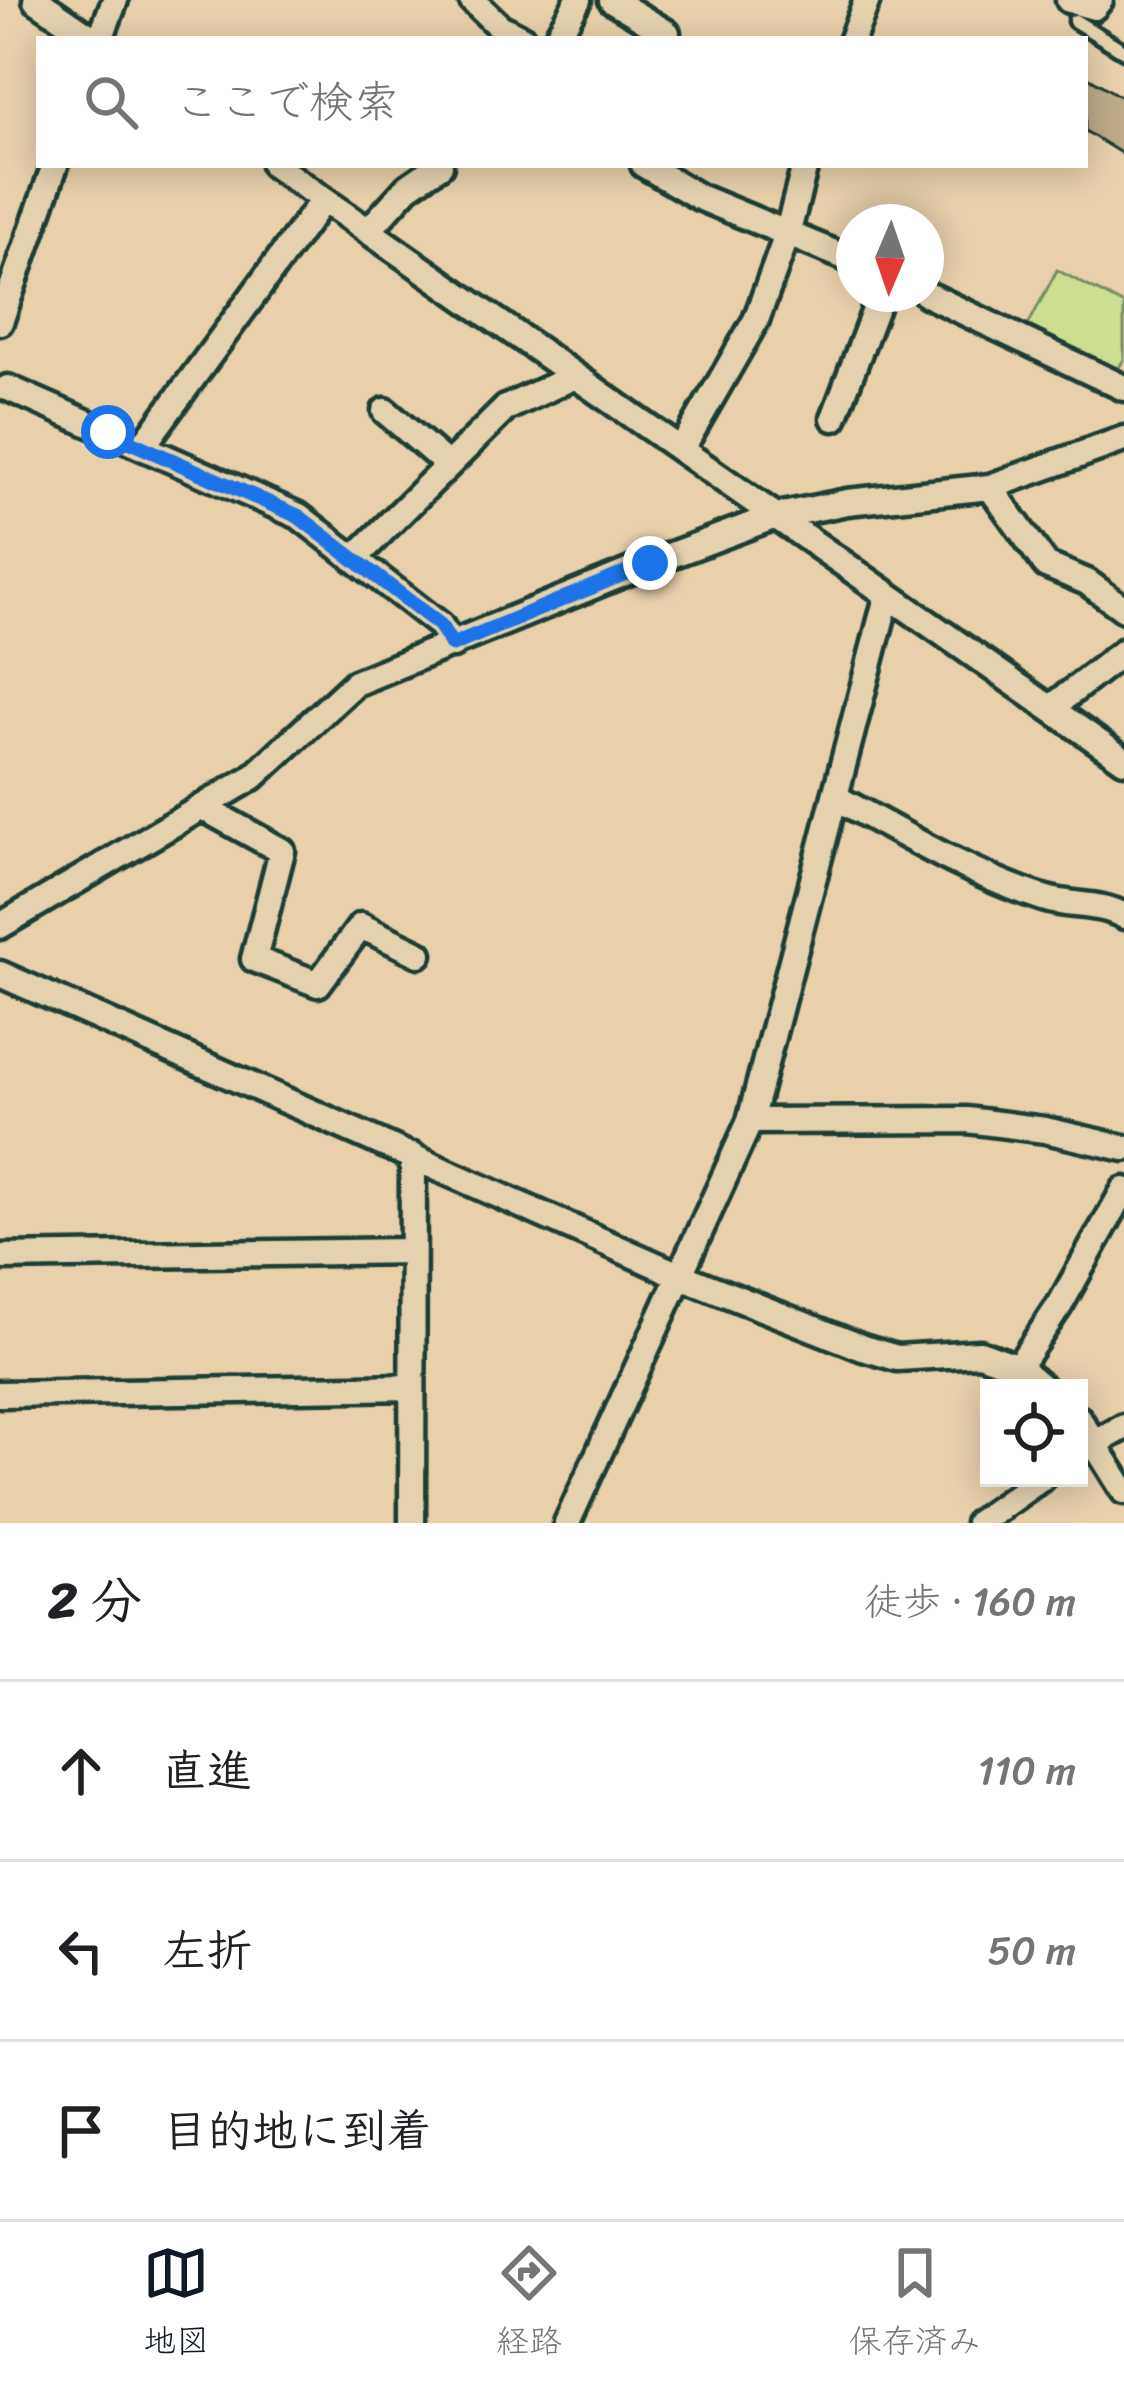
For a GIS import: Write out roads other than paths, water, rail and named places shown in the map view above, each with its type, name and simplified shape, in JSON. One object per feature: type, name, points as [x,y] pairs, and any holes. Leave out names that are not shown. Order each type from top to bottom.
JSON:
[{"type":"street","points":[[36,0],[92,36]]},
{"type":"street","points":[[98,36],[115,0]]},
{"type":"street","points":[[472,0],[500,27],[517,36]]},
{"type":"street","points":[[558,36],[578,0]]},
{"type":"street","points":[[612,0],[667,33]]},
{"type":"street","points":[[853,36],[867,0]]},
{"type":"street","points":[[1072,10],[1094,7],[1100,0]]},
{"type":"street","points":[[0,322],[55,168]]},
{"type":"street","points":[[279,168],[1124,760]]},
{"type":"street","points":[[368,231],[408,187],[436,168]]},
{"type":"street","points":[[649,168],[699,196],[836,254]]},
{"type":"street","points":[[681,450],[756,320],[805,168]]},
{"type":"street","points":[[142,447],[323,200]]},
{"type":"street","points":[[944,303],[1124,388]]},
{"type":"street","points":[[834,418],[874,312]]},
{"type":"street","points":[[354,559],[506,408],[575,376]]},
{"type":"street","points":[[8,388],[298,516],[440,625],[452,645]]},
{"type":"street","points":[[385,411],[448,465]]},
{"type":"street","points":[[0,926],[253,777],[355,683],[773,518],[847,502],[990,487],[1124,439]]},
{"type":"street","points":[[990,487],[1046,565],[1087,582],[1124,609]]},
{"type":"street","points":[[567,1523],[749,1120],[887,597]]},
{"type":"street","points":[[1051,708],[1124,651]]},
{"type":"street","points":[[835,796],[965,868],[1047,900],[1113,910],[1124,916]]},
{"type":"street","points":[[202,807],[282,851],[254,959],[318,984],[362,926],[418,954]]},
{"type":"street","points":[[0,974],[681,1276],[898,1358],[980,1353],[1018,1367],[1032,1379]]},
{"type":"street","points":[[749,1120],[967,1120],[1045,1130],[1124,1148]]},
{"type":"street","points":[[412,1523],[413,1156]]},
{"type":"street","points":[[1018,1367],[1061,1304],[1124,1190]]},
{"type":"street","points":[[0,1257],[412,1251]]},
{"type":"street","points":[[0,1394],[412,1387]]},
{"type":"street","points":[[1088,1446],[1124,1427]]},
{"type":"street","points":[[1088,1449],[1124,1492]]},
{"type":"street","points":[[978,1523],[1029,1487]]},
{"type":"lane","points":[[1072,10],[1124,51]]}]
